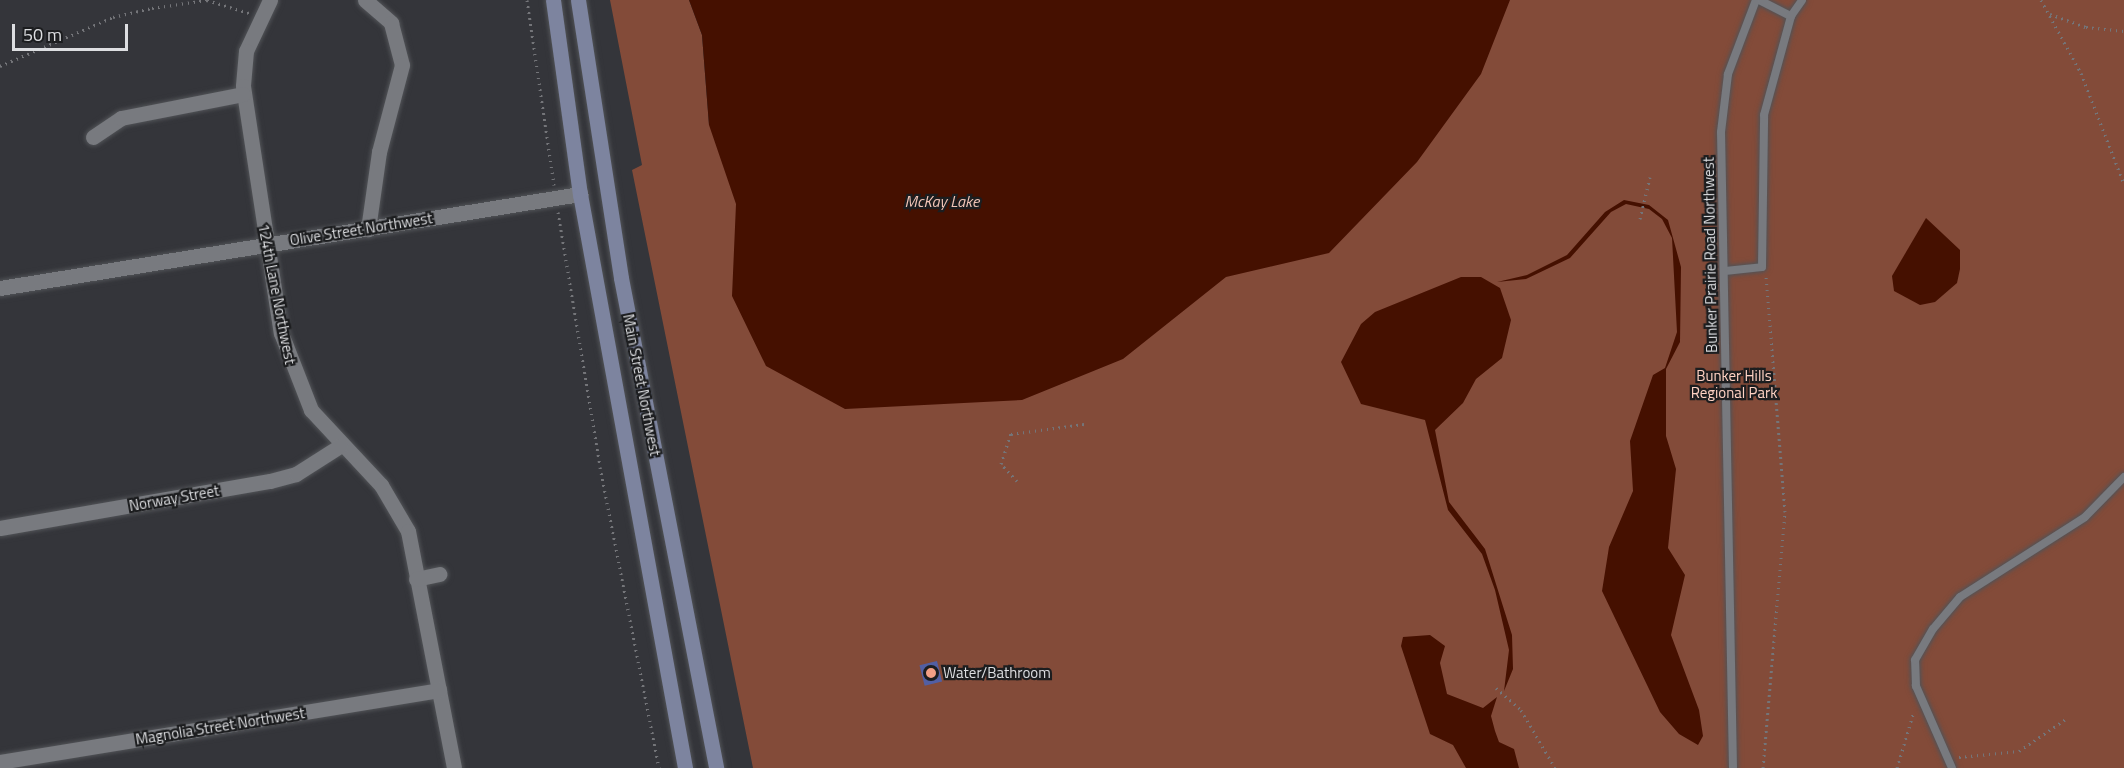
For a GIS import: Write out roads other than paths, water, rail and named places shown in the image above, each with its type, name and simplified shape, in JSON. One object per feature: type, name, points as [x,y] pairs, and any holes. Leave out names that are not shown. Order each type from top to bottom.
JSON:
[{"type":"main road","name":"Main Street Northwest","points":[[554,0],[580,194],[685,768]]},
{"type":"main road","name":"Main Street Northwest","points":[[578,0],[621,278],[716,768]]},
{"type":"street","name":"124th Lane Northwest","points":[[270,0],[259,16],[246,51],[243,94],[266,243],[292,372],[311,410],[340,446],[381,484],[399,512],[416,579],[454,768]]},
{"type":"street","points":[[365,0],[391,23],[402,64],[379,152],[368,229]]},
{"type":"street","points":[[93,137],[121,118],[243,94]]},
{"type":"street","name":"Olive Street Northwest","points":[[0,288],[266,243],[368,229],[580,194]]},
{"type":"street","name":"Norway Street","points":[[0,528],[270,482],[296,474],[340,446]]},
{"type":"street","points":[[416,579],[439,574]]},
{"type":"street","name":"Magnolia Street Northwest","points":[[0,762],[439,690]]},
{"type":"lane","points":[[1758,0],[1791,16]]},
{"type":"lane","name":"Bunker Prairie Road Northwest","points":[[1733,768],[1721,132],[1728,74],[1758,0]]},
{"type":"lane","points":[[1725,271],[1762,267],[1764,115],[1791,16],[1802,0]]},
{"type":"lane","points":[[1952,768],[1919,695],[1915,660],[1960,597],[2085,518],[2124,477]]},
{"type":"water","name":"McKay Lake","points":[[689,0],[1510,0],[1481,74],[1417,162],[1329,253],[1226,277],[1123,359],[1022,400],[845,409],[766,366],[732,296],[736,204],[709,125],[702,35]]},
{"type":"water","points":[[1624,200],[1649,205],[1668,220],[1681,267],[1680,342],[1666,369],[1666,436],[1676,469],[1668,548],[1685,575],[1671,635],[1699,710],[1703,736],[1698,745],[1679,734],[1660,712],[1602,591],[1609,547],[1633,491],[1630,441],[1653,375],[1665,368],[1677,332],[1672,238],[1662,219],[1649,209],[1626,204],[1611,212],[1570,258],[1526,279],[1497,282],[1527,275],[1567,255],[1605,212]]},
{"type":"water","points":[[1926,218],[1960,250],[1960,269],[1957,283],[1935,302],[1920,305],[1894,291],[1892,276]]},
{"type":"water","points":[[1461,277],[1481,277],[1500,288],[1511,320],[1502,358],[1476,379],[1463,403],[1435,430],[1449,502],[1485,549],[1512,635],[1513,669],[1504,691],[1509,650],[1495,590],[1482,554],[1448,510],[1425,420],[1361,404],[1341,362],[1361,324],[1375,312]]},
{"type":"water","points":[[1430,635],[1445,646],[1440,663],[1447,694],[1483,708],[1497,697],[1491,716],[1495,731],[1499,742],[1514,749],[1519,768],[1466,768],[1453,745],[1430,734],[1401,646],[1403,637]]},
{"type":"place","name":"Water/Bathroom","points":[[931,673]]},
{"type":"park label","name":"Bunker Hills Regional Park","points":[[1734,384]]}]
